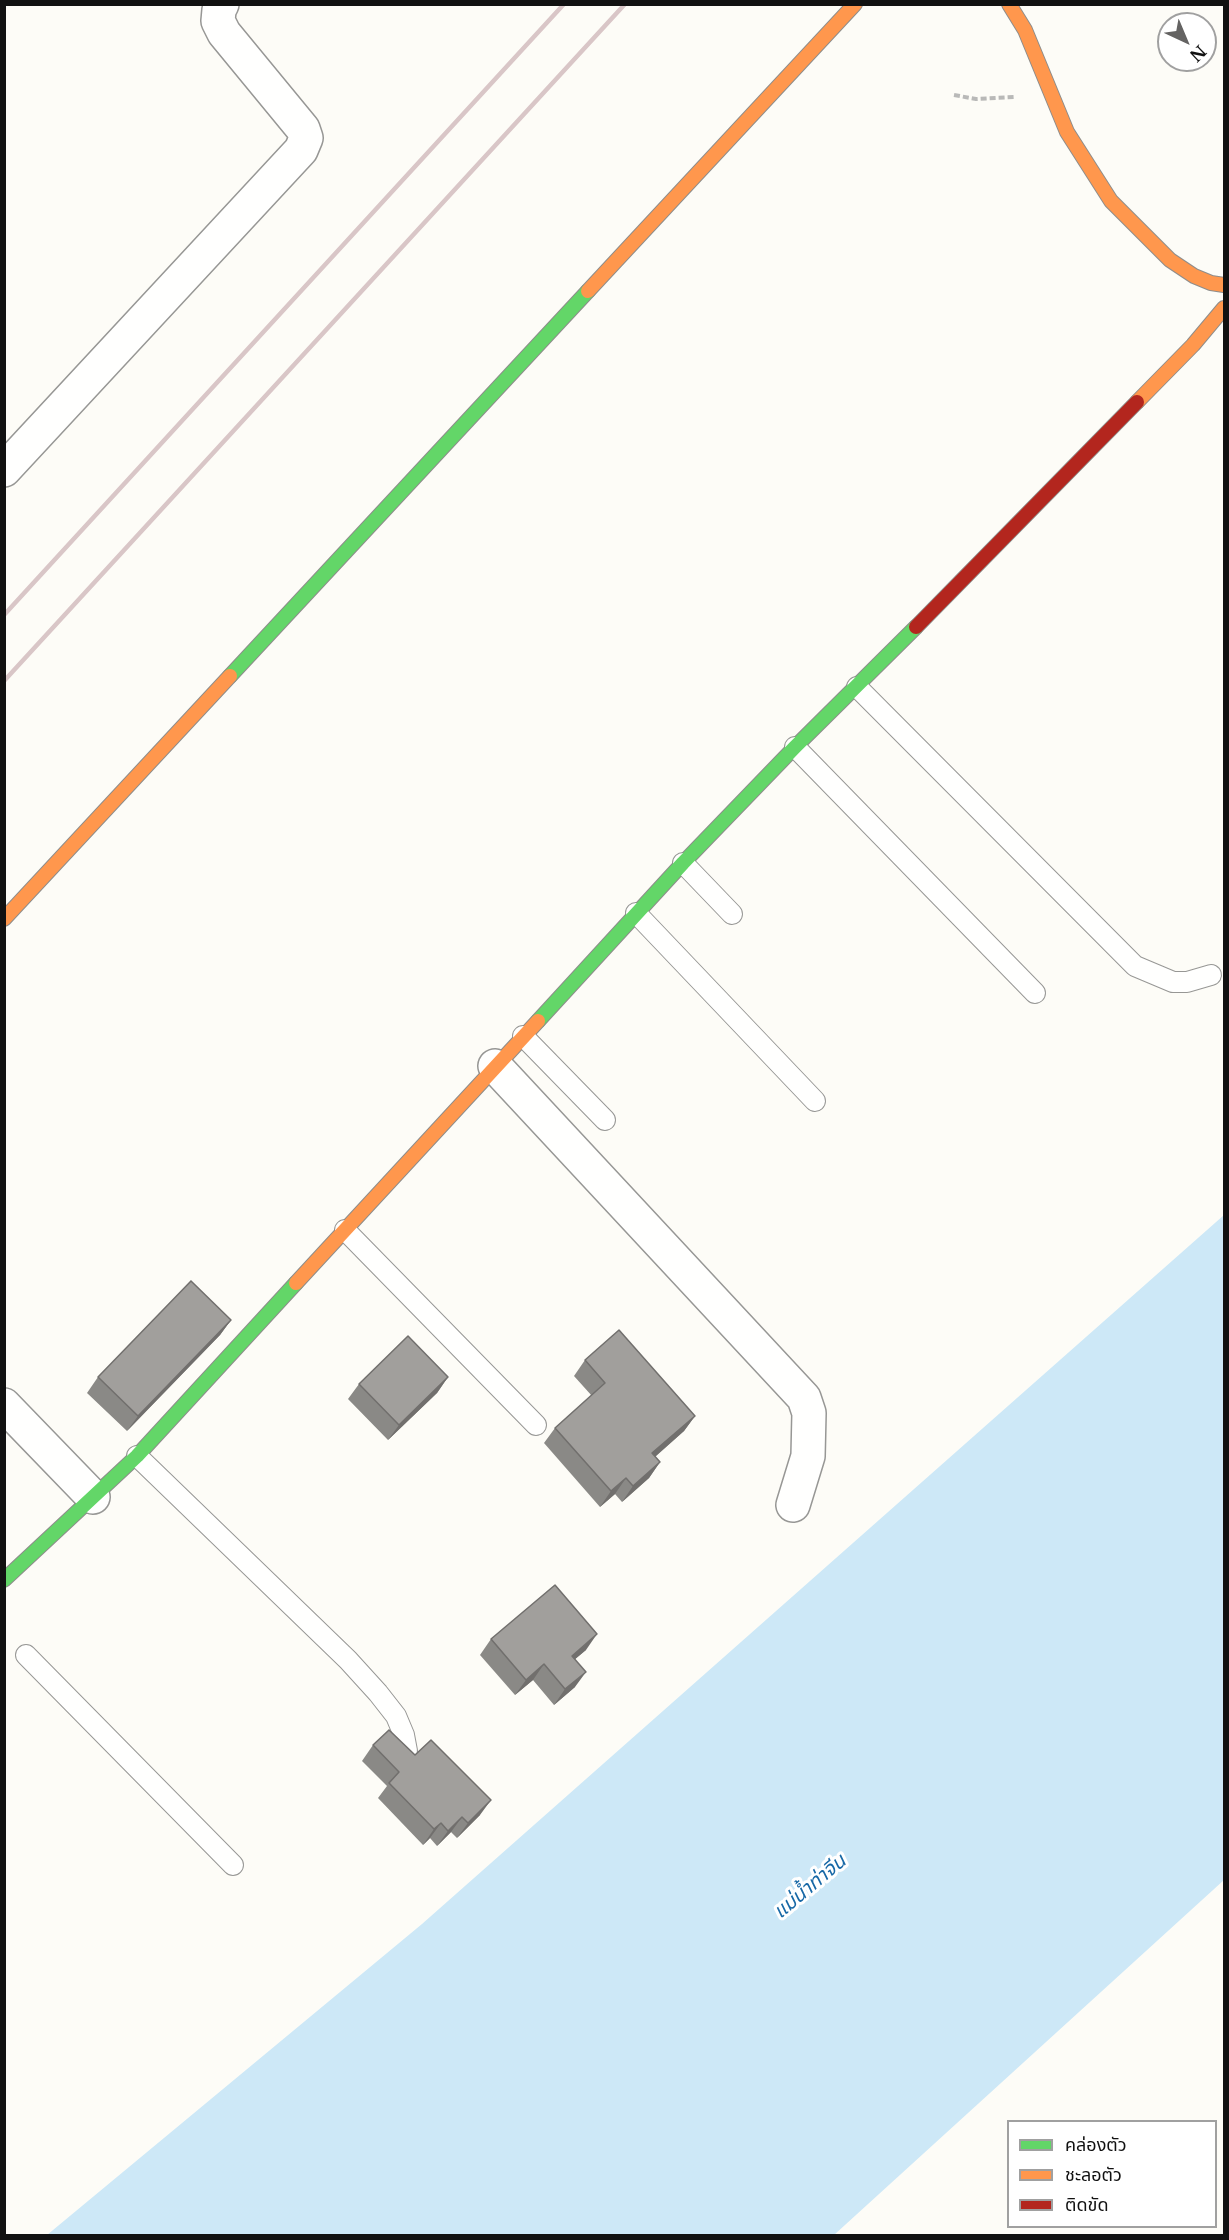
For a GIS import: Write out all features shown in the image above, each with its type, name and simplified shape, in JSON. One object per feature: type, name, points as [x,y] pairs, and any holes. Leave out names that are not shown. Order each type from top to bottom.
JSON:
[{"type":"street","points":[[4,470],[301,150],[306,138],[303,129],[225,33],[218,21],[222,4]]},
{"type":"street","points":[[4,920],[855,4]]},
{"type":"street","points":[[4,1580],[137,1456],[683,862],[1193,345],[1224,305],[1211,283],[1194,276],[1170,260],[1112,201],[1068,132],[1025,30],[1009,4]]},
{"type":"street","points":[[495,1066],[804,1398],[809,1413],[808,1456],[793,1505]]},
{"type":"street","points":[[4,1405],[93,1497]]},
{"type":"lane","points":[[857,687],[1135,966],[1173,982],[1187,982],[1211,975]]},
{"type":"lane","points":[[795,747],[1035,993]]},
{"type":"lane","points":[[683,862],[732,914]]},
{"type":"lane","points":[[636,913],[815,1101]]},
{"type":"lane","points":[[523,1036],[605,1120]]},
{"type":"lane","points":[[345,1230],[536,1425]]},
{"type":"lane","points":[[137,1456],[348,1660],[396,1716],[404,1735],[407,1751]]},
{"type":"lane","points":[[26,1654],[233,1865]]},
{"type":"path","points":[[954,95],[976,99],[1053,95]]},
{"type":"water","name":"แม่น้ำท่าจีน","points":[[1224,1215],[1224,1880],[834,2235],[47,2235],[422,1924]]},
{"type":"building","points":[[191,1281],[231,1320],[138,1416],[98,1377]]},
{"type":"building","points":[[619,1330],[695,1416],[652,1453],[660,1462],[633,1486],[626,1478],[611,1491],[555,1428],[605,1383],[585,1360]]},
{"type":"building","points":[[408,1336],[448,1377],[399,1425],[359,1384]]},
{"type":"building","points":[[555,1585],[597,1634],[572,1656],[586,1672],[565,1689],[544,1664],[526,1680],[491,1639]]},
{"type":"building","points":[[389,1730],[415,1755],[431,1740],[491,1800],[468,1823],[462,1817],[448,1831],[441,1823],[434,1829],[389,1783],[399,1772],[373,1745]]},
{"type":"railway","points":[[4,615],[564,4]]},
{"type":"railway","points":[[4,681],[625,4]]},
{"type":"traffic: fast","points":[[230,676],[588,291]]},
{"type":"traffic: fast","points":[[538,1021],[683,863],[916,627]]},
{"type":"traffic: fast","points":[[4,1580],[137,1456],[296,1283]]},
{"type":"traffic: slow","points":[[588,291],[855,4]]},
{"type":"traffic: slow","points":[[1009,4],[1025,30],[1067,132],[1111,201],[1170,260],[1194,276],[1211,283],[1224,285]]},
{"type":"traffic: slow","points":[[1137,402],[1193,345],[1224,308]]},
{"type":"traffic: slow","points":[[4,919],[230,676]]},
{"type":"traffic: slow","points":[[296,1283],[538,1021]]},
{"type":"traffic: jam","points":[[916,627],[1137,402]]}]
